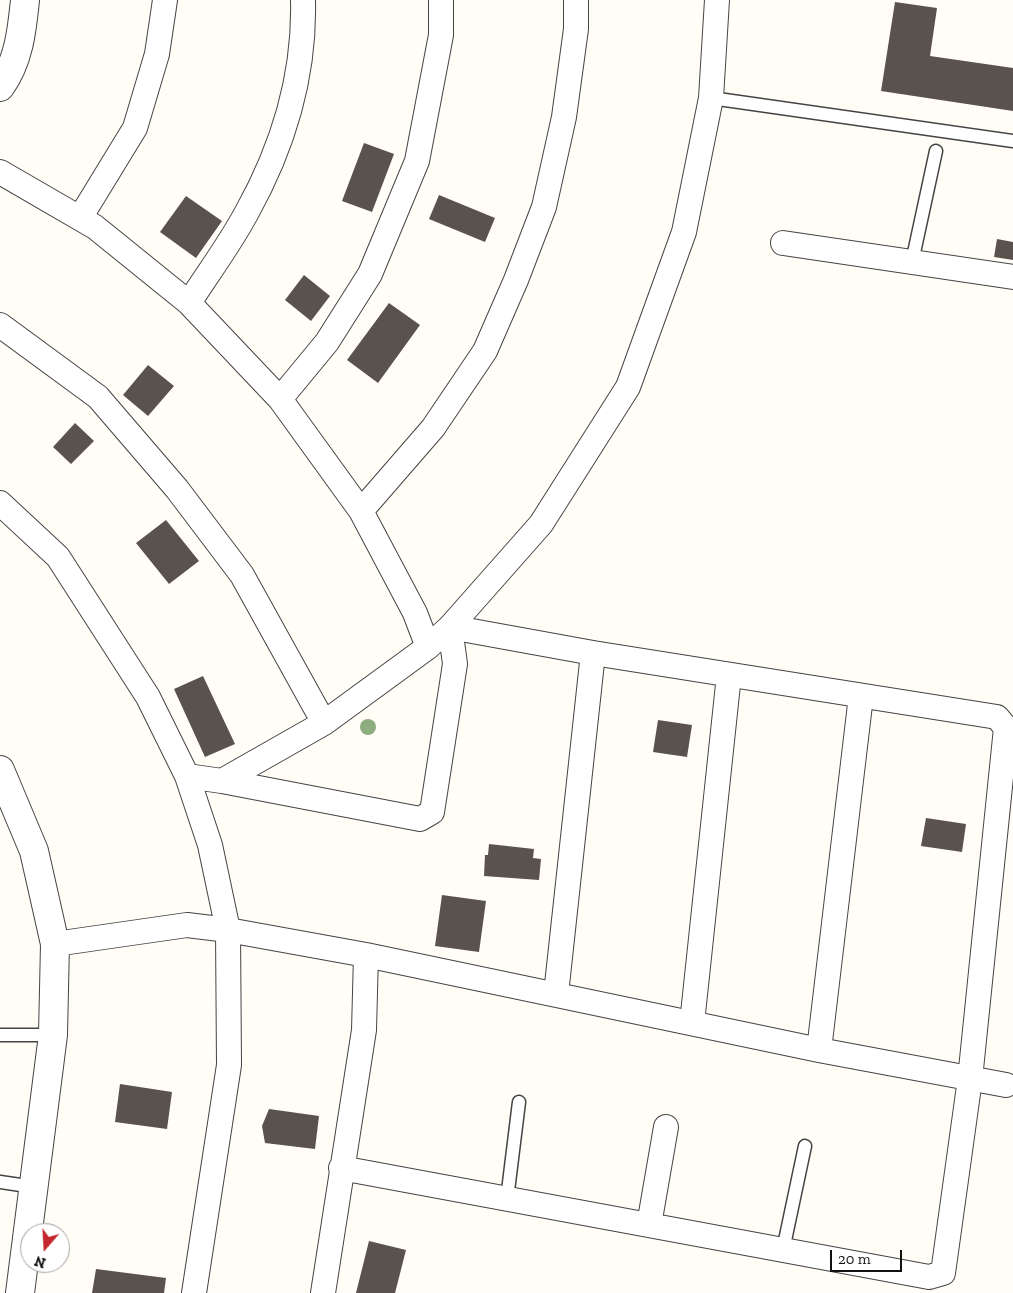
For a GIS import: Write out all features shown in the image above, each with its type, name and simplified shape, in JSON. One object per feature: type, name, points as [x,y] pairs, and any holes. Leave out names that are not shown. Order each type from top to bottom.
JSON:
[{"type":"street","points":[[0,87],[7,77],[22,38],[25,0]]},
{"type":"street","points":[[80,218],[135,128],[156,54],[165,0]]},
{"type":"street","points":[[189,302],[247,213],[278,149],[295,87],[303,21],[303,0]]},
{"type":"street","points":[[280,398],[327,342],[370,274],[417,161],[441,35],[441,0]]},
{"type":"street","points":[[361,511],[433,428],[480,359],[516,280],[544,207],[564,117],[576,29],[576,0]]},
{"type":"street","points":[[222,781],[324,723],[428,647],[450,627],[541,524],[628,387],[684,232],[710,98],[717,0]]},
{"type":"street","points":[[0,172],[95,227],[189,302],[280,398],[361,511],[415,613],[428,647]]},
{"type":"street","points":[[783,243],[1013,278]]},
{"type":"street","points":[[0,325],[98,397],[177,489],[242,575],[324,723]]},
{"type":"street","points":[[0,503],[58,557],[148,697],[187,776],[210,845],[228,930],[229,1065],[194,1293]]},
{"type":"street","points":[[341,1168],[929,1277],[943,1273],[970,1079],[1006,728],[997,717],[593,653],[450,627]]},
{"type":"street","points":[[187,776],[420,819],[432,812],[454,664],[450,627]]},
{"type":"street","points":[[556,994],[593,653]]},
{"type":"street","points":[[692,1023],[729,675]]},
{"type":"street","points":[[819,1050],[861,696]]},
{"type":"street","points":[[0,770],[34,851],[55,944],[53,1035],[20,1293]]},
{"type":"street","points":[[55,944],[187,926],[228,930],[366,955],[819,1050],[1006,1085]]},
{"type":"street","points":[[323,1293],[364,1030],[366,955]]},
{"type":"street","points":[[649,1226],[666,1126]]},
{"type":"lane","points":[[710,98],[1013,142]]},
{"type":"lane","points":[[912,262],[936,151]]},
{"type":"lane","points":[[0,1035],[53,1035]]},
{"type":"lane","points":[[507,1199],[519,1102]]},
{"type":"lane","points":[[784,1250],[805,1146]]},
{"type":"lane","points":[[0,1182],[34,1187]]},
{"type":"building","points":[[895,2],[937,8],[930,56],[1013,68],[1013,111],[881,91]]},
{"type":"building","points":[[364,143],[394,154],[372,212],[342,201]]},
{"type":"building","points":[[439,195],[495,218],[485,242],[429,219]]},
{"type":"building","points":[[186,196],[222,221],[196,258],[160,232]]},
{"type":"building","points":[[997,239],[1013,242],[1013,260],[994,257]]},
{"type":"building","points":[[304,275],[330,296],[311,321],[285,300]]},
{"type":"building","points":[[389,303],[420,325],[378,383],[347,360]]},
{"type":"building","points":[[148,365],[174,386],[148,416],[123,395]]},
{"type":"building","points":[[75,423],[94,441],[71,464],[53,447]]},
{"type":"building","points":[[166,520],[199,561],[169,584],[136,543]]},
{"type":"building","points":[[203,676],[235,744],[205,757],[174,689]]},
{"type":"building","points":[[658,720],[692,725],[687,757],[653,752]]},
{"type":"building","points":[[926,818],[966,824],[962,852],[921,846]]},
{"type":"building","points":[[489,844],[534,849],[533,858],[541,859],[539,880],[484,876],[485,855],[488,855]]},
{"type":"building","points":[[442,895],[486,901],[479,952],[435,946]]},
{"type":"building","points":[[120,1084],[172,1092],[167,1129],[115,1122]]},
{"type":"building","points":[[269,1109],[319,1116],[315,1149],[265,1143],[262,1126]]},
{"type":"building","points":[[369,1241],[406,1250],[395,1293],[356,1293]]},
{"type":"building","points":[[96,1269],[166,1278],[164,1293],[92,1293]]}]
